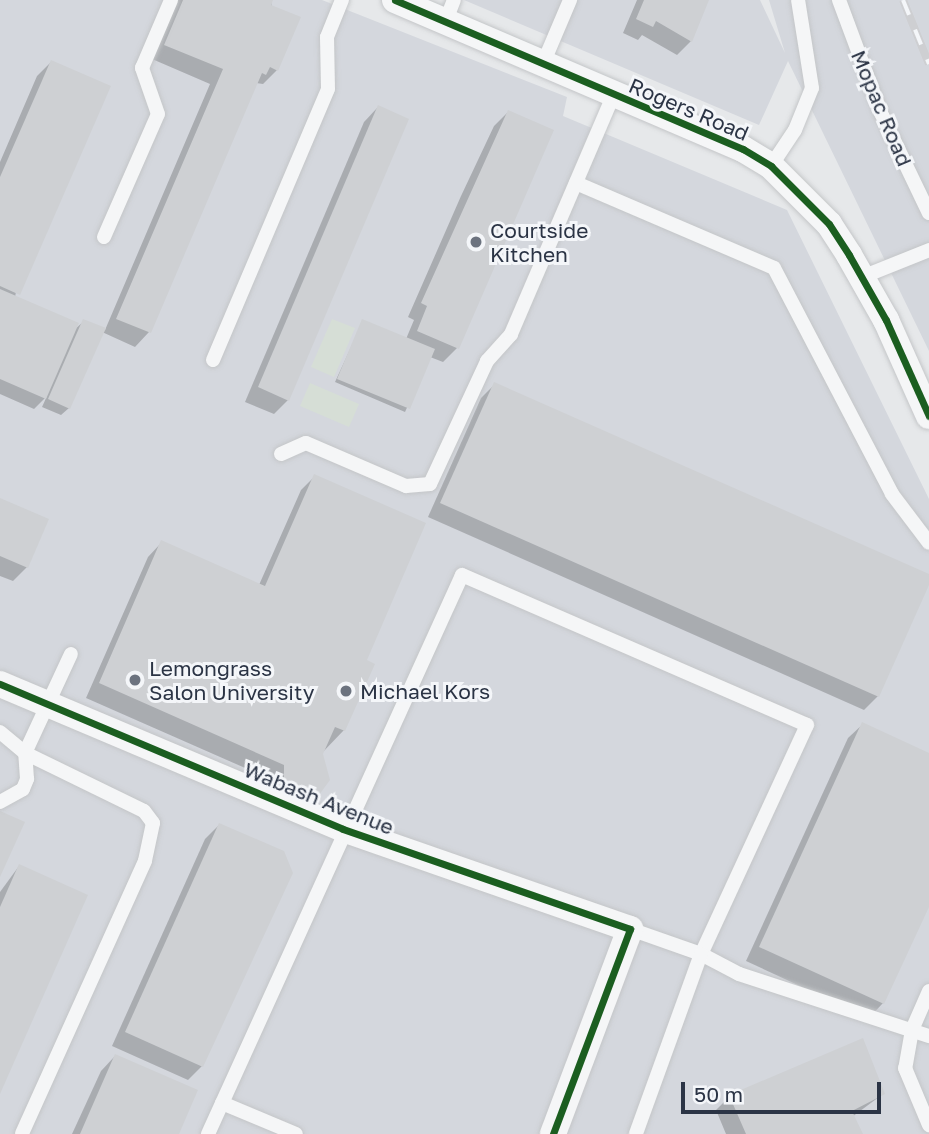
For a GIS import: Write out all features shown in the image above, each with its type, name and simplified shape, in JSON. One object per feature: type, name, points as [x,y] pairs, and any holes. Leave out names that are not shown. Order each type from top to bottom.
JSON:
[{"type":"street","name":"Rogers Road","points":[[395,0],[450,11],[542,66],[743,149],[771,166],[829,224],[862,277],[929,416]]},
{"type":"street","name":"Wabash Avenue","points":[[0,684],[343,829],[630,929]]},
{"type":"street","points":[[553,1134],[630,929]]},
{"type":"lane","points":[[104,237],[158,114],[142,68],[171,0]]},
{"type":"lane","points":[[213,360],[328,89],[327,37],[342,0]]},
{"type":"lane","points":[[542,66],[569,0]]},
{"type":"lane","points":[[771,166],[795,130],[812,88],[799,0]]},
{"type":"lane","name":"Mopac Road","points":[[839,0],[881,113],[929,213]]},
{"type":"lane","points":[[281,454],[306,443],[405,486],[430,484],[486,361],[511,334],[613,96]]},
{"type":"lane","points":[[576,183],[774,268],[892,494],[929,543]]},
{"type":"lane","points":[[862,277],[929,250]]},
{"type":"lane","points":[[208,1134],[343,829],[462,575],[807,725],[701,954],[636,1134]]},
{"type":"lane","points":[[0,802],[23,789],[27,779],[25,753],[71,654]]},
{"type":"lane","points":[[0,732],[25,753],[144,811],[153,823],[153,838],[22,1134]]},
{"type":"lane","points":[[630,929],[701,954],[739,974],[929,1036]]},
{"type":"lane","points":[[929,991],[912,1030],[905,1068],[929,1125]]},
{"type":"lane","points":[[222,1103],[296,1134]]},
{"type":"shaded area","points":[[0,0],[322,0],[567,97],[563,116],[787,210],[929,499],[929,1134],[0,1134]]},
{"type":"shaded area","points":[[464,0],[760,0],[785,53],[769,0],[929,0],[929,351],[788,61],[759,125]]},
{"type":"shaded area","points":[[332,319],[355,328],[334,377],[311,367]]},
{"type":"shaded area","points":[[310,383],[359,404],[349,427],[300,406]]},
{"type":"building","points":[[183,0],[273,0],[271,5],[301,17],[278,71],[270,67],[266,75],[262,73],[151,333],[116,319],[223,69],[164,45]]},
{"type":"building","points":[[644,0],[709,0],[692,42],[656,21],[653,27],[636,19]]},
{"type":"building","points":[[51,60],[111,86],[20,295],[0,286],[0,177]]},
{"type":"building","points":[[378,105],[409,119],[289,401],[258,387]]},
{"type":"building","name":"Courtside Kitchen","points":[[508,110],[554,130],[459,349],[417,331],[427,306],[421,303]]},
{"type":"building","points":[[0,289],[79,323],[46,399],[0,379]]},
{"type":"building","points":[[83,319],[106,328],[70,409],[48,399]]},
{"type":"building","points":[[362,319],[435,349],[410,409],[337,379]]},
{"type":"building","points":[[494,382],[929,574],[929,585],[879,697],[440,503]]},
{"type":"building","points":[[314,474],[426,523],[367,660],[375,664],[345,731],[335,727],[323,754],[330,780],[319,795],[299,797],[284,784],[284,765],[99,683],[161,540],[265,586]]},
{"type":"building","points":[[0,498],[49,519],[28,568],[0,556]]},
{"type":"building","points":[[862,722],[929,753],[929,907],[884,1004],[759,947]]},
{"type":"building","points":[[0,811],[25,822],[0,877]]},
{"type":"building","points":[[219,823],[284,851],[293,873],[203,1067],[125,1032]]},
{"type":"building","points":[[19,864],[88,895],[0,1094],[0,907]]},
{"type":"building","points":[[863,1038],[885,1094],[852,1111],[863,1134],[746,1134],[729,1095]]},
{"type":"building","points":[[115,1054],[198,1090],[179,1134],[80,1134]]},
{"type":"railway","points":[[903,0],[929,64]]},
{"type":"cycle path","points":[[395,0],[743,149],[771,166],[829,224],[849,255],[886,320],[929,416]]},
{"type":"cycle path","points":[[0,684],[343,829],[630,929],[553,1134]]},
{"type":"place","name":"Courtside Kitchen","points":[[476,242]]},
{"type":"place","name":"Lemongrass Salon University","points":[[135,680]]},
{"type":"place","name":"Michael Kors","points":[[346,691]]}]
